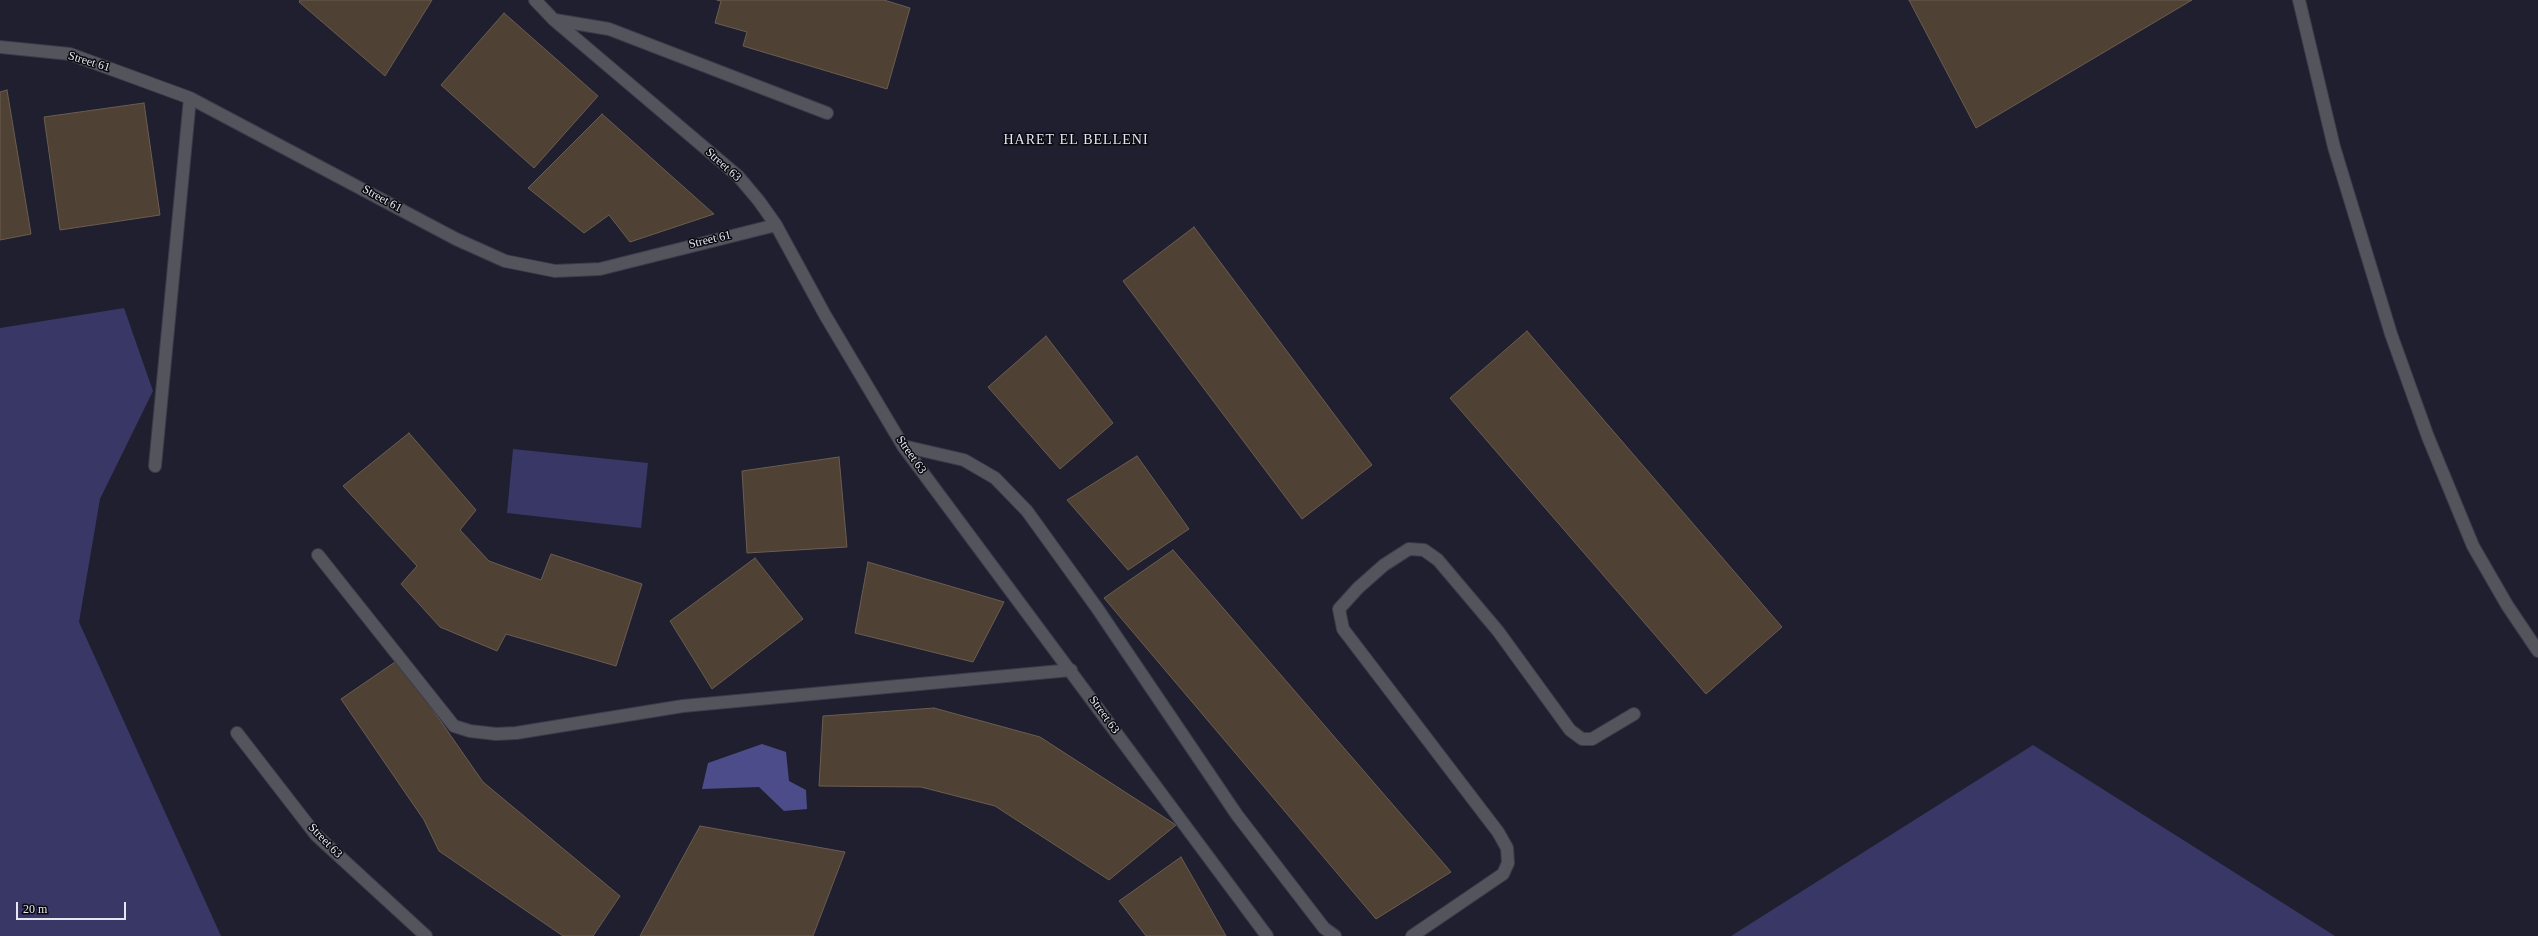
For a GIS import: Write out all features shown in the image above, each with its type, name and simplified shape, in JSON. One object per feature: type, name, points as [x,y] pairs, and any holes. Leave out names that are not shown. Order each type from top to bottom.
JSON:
[{"type":"street","name":"Street 63","points":[[535,0],[554,20],[738,176],[776,225],[825,315],[903,446],[1071,670],[1267,936]]},
{"type":"street","points":[[2298,0],[2334,147],[2391,334],[2428,437],[2473,546],[2506,605],[2538,651]]},
{"type":"street","points":[[554,20],[609,29],[827,112]]},
{"type":"street","name":"Street 61","points":[[0,47],[70,54],[190,98],[456,239],[505,261],[555,271],[600,270],[776,225]]},
{"type":"street","points":[[155,466],[190,98]]},
{"type":"street","points":[[903,446],[964,460],[995,478],[1027,511],[1097,608],[1237,815],[1324,928],[1336,936]]},
{"type":"street","points":[[1412,936],[1503,874],[1508,863],[1507,848],[1498,832],[1343,629],[1339,609],[1358,588],[1384,565],[1409,549],[1424,550],[1438,560],[1498,631],[1570,730],[1582,739],[1592,739],[1634,714]]},
{"type":"street","points":[[318,555],[454,726],[470,731],[516,733],[683,706],[1071,670]]},
{"type":"street","name":"Street 63","points":[[237,733],[316,834],[426,936]]},
{"type":"shaded area","points":[[124,308],[153,391],[100,499],[79,622],[221,936],[0,936],[0,328]]},
{"type":"shaded area","points":[[513,449],[648,463],[641,528],[507,513]]},
{"type":"shaded area","points":[[762,744],[786,752],[789,781],[806,790],[807,809],[784,811],[759,787],[702,789],[708,763]]},
{"type":"shaded area","points":[[2033,745],[2335,936],[1731,936]]},
{"type":"building","points":[[300,0],[432,0],[385,76],[299,2]]},
{"type":"building","points":[[717,0],[884,0],[910,8],[887,89],[743,46],[747,32],[715,23],[721,1]]},
{"type":"building","points":[[1909,0],[2192,0],[1976,128]]},
{"type":"building","points":[[504,13],[598,96],[534,168],[441,85]]},
{"type":"building","points":[[7,90],[31,234],[0,240],[0,92]]},
{"type":"building","points":[[144,103],[160,215],[60,230],[44,117]]},
{"type":"building","points":[[602,114],[714,214],[630,242],[609,215],[584,233],[528,188]]},
{"type":"building","points":[[1194,227],[1372,465],[1302,519],[1123,281]]},
{"type":"building","points":[[1527,331],[1782,627],[1706,694],[1450,398]]},
{"type":"building","points":[[1046,336],[1113,423],[1060,469],[988,387]]},
{"type":"building","points":[[409,433],[476,510],[460,530],[489,561],[541,580],[551,554],[642,584],[616,666],[506,634],[497,651],[440,627],[401,584],[417,566],[343,486]]},
{"type":"building","points":[[1137,456],[1189,529],[1128,570],[1067,500]]},
{"type":"building","points":[[839,457],[847,547],[747,553],[742,471]]},
{"type":"building","points":[[1173,550],[1451,872],[1376,919],[1104,598]]},
{"type":"building","points":[[755,558],[803,619],[712,689],[670,621]]},
{"type":"building","points":[[868,562],[1004,602],[973,662],[855,633]]},
{"type":"building","points":[[398,660],[483,782],[620,896],[593,936],[563,936],[439,851],[424,820],[341,699]]},
{"type":"building","points":[[934,708],[1040,737],[1176,825],[1109,880],[995,806],[921,787],[819,786],[823,716]]},
{"type":"building","points":[[700,826],[845,852],[813,936],[640,936]]},
{"type":"building","points":[[1181,857],[1226,936],[1146,936],[1119,901]]},
{"type":"district","name":"HARET EL BELLENI","points":[[1076,140]]}]
